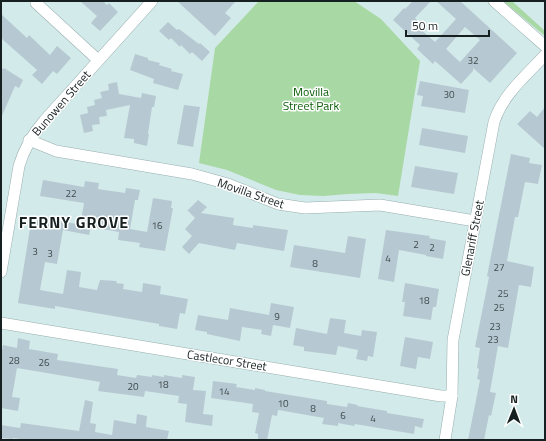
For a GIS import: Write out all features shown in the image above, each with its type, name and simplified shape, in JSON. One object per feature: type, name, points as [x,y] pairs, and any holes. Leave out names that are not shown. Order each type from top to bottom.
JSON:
[{"type":"street","name":"Bunowen Street","points":[[1,272],[19,166],[23,152],[29,140],[98,60],[152,1]]},
{"type":"street","points":[[494,1],[545,46]]},
{"type":"street","points":[[36,3],[98,60]]},
{"type":"street","name":"Glenariff Street","points":[[445,440],[452,396],[453,340],[494,122],[500,106],[509,93],[545,55]]},
{"type":"street","name":"Movilla Street","points":[[29,140],[56,152],[192,174],[228,184],[278,204],[303,208],[380,205],[475,221]]},
{"type":"street","name":"Castlecor Street","points":[[1,323],[441,396],[452,396]]},
{"type":"green space","name":"Movilla Street Park","points":[[259,1],[354,1],[381,19],[420,61],[398,196],[376,193],[323,196],[300,195],[276,190],[227,170],[199,163],[215,48]]},
{"type":"green space","points":[[503,1],[512,1],[545,31],[545,36]]},
{"type":"building","points":[[80,1],[103,1],[107,5],[109,3],[118,12],[100,31],[91,23],[97,16]]},
{"type":"building","points":[[177,1],[236,1],[225,13],[231,18],[215,36]]},
{"type":"building","points":[[413,1],[431,1],[415,18],[420,23],[417,26],[435,42],[456,19],[436,1],[460,1],[517,53],[490,83],[473,68],[473,71],[461,84],[435,61],[433,64],[417,49],[420,45],[393,20],[404,8],[405,9]],"holes":[[[465,27],[480,40],[460,62],[446,49]]]},
{"type":"building","points":[[1,14],[27,38],[29,35],[50,55],[57,46],[71,58],[57,74],[53,71],[42,84],[32,75],[37,70],[1,38]]},
{"type":"building","points":[[168,22],[177,30],[179,29],[199,44],[200,43],[210,52],[202,61],[192,52],[190,54],[181,45],[180,47],[171,38],[169,40],[159,31]]},
{"type":"building","points":[[135,54],[148,58],[148,60],[160,63],[159,65],[172,69],[171,71],[183,74],[178,90],[153,83],[154,79],[130,70]]},
{"type":"building","points":[[1,68],[4,68],[23,80],[19,88],[15,86],[1,118]]},
{"type":"building","points":[[420,81],[469,90],[465,113],[421,106],[423,96],[417,95]]},
{"type":"building","points":[[117,82],[119,94],[141,98],[142,93],[156,96],[154,107],[152,107],[147,146],[134,143],[134,139],[124,138],[130,105],[106,110],[107,116],[99,117],[100,124],[92,125],[93,131],[84,133],[80,115],[88,113],[87,107],[95,105],[94,100],[102,98],[100,92],[109,90],[108,84]]},
{"type":"building","points":[[184,105],[200,107],[193,147],[177,144]]},
{"type":"building","points":[[545,107],[545,149],[517,124],[530,111],[537,117]]},
{"type":"building","points":[[422,128],[468,136],[465,153],[419,145]]},
{"type":"building","points":[[511,154],[530,158],[529,163],[542,165],[538,184],[525,182],[518,217],[515,217],[507,261],[534,267],[531,287],[519,285],[508,348],[498,346],[490,392],[496,393],[491,416],[489,415],[484,440],[468,440],[480,380],[477,379],[479,369],[477,368],[480,348],[475,347],[489,277],[487,276]]},
{"type":"building","points":[[415,166],[458,173],[454,194],[411,187]]},
{"type":"building","points":[[43,180],[84,187],[85,181],[99,183],[98,189],[125,193],[126,188],[140,190],[138,200],[135,200],[130,229],[147,232],[153,198],[172,201],[171,208],[173,208],[165,251],[139,247],[140,243],[118,240],[119,232],[91,227],[89,235],[63,230],[57,264],[45,262],[40,290],[63,294],[67,270],[81,272],[79,287],[97,290],[100,280],[117,281],[116,283],[124,284],[123,289],[142,292],[143,283],[161,286],[160,294],[188,299],[185,314],[180,313],[177,329],[159,326],[159,324],[55,306],[55,309],[18,303],[32,216],[77,224],[78,220],[81,221],[84,203],[40,196]]},
{"type":"building","points":[[198,200],[207,207],[201,213],[234,218],[233,225],[253,228],[253,225],[288,230],[284,251],[237,243],[235,250],[199,243],[189,254],[182,247],[192,236],[185,229],[195,218],[187,210]]},
{"type":"building","points":[[386,230],[430,236],[429,238],[446,241],[443,259],[399,250],[394,282],[378,279]]},
{"type":"building","points":[[348,236],[366,239],[360,278],[290,267],[294,245],[345,253]]},
{"type":"building","points":[[405,283],[439,289],[436,307],[433,307],[431,320],[403,316],[405,302],[402,302]]},
{"type":"building","points":[[271,303],[294,307],[290,328],[273,325],[271,336],[261,334],[262,330],[242,327],[240,341],[195,330],[198,315],[228,320],[230,308],[269,315]]},
{"type":"building","points":[[330,318],[346,320],[344,333],[361,336],[362,330],[377,332],[373,357],[368,356],[367,361],[356,359],[358,350],[338,346],[336,355],[304,351],[304,347],[293,345],[296,328],[327,334]]},
{"type":"building","points":[[405,337],[433,342],[430,359],[418,357],[416,369],[400,366]]},
{"type":"building","points":[[18,338],[30,341],[29,349],[58,354],[57,360],[118,369],[117,375],[136,378],[137,375],[164,377],[164,375],[182,378],[182,375],[195,377],[193,390],[206,391],[203,414],[213,415],[212,426],[185,422],[187,404],[178,403],[179,396],[145,391],[144,397],[98,391],[100,382],[17,368],[12,397],[20,398],[18,411],[1,408],[1,356],[3,345],[17,348]]},
{"type":"building","points":[[213,381],[237,384],[236,387],[255,390],[255,388],[327,401],[327,404],[347,407],[348,403],[387,411],[387,413],[424,419],[422,428],[415,426],[414,434],[355,424],[354,426],[338,423],[338,426],[322,424],[324,418],[278,410],[277,416],[272,415],[267,440],[258,440],[258,434],[255,433],[259,413],[252,412],[253,404],[211,398]]},
{"type":"building","points":[[85,400],[93,402],[90,423],[96,424],[95,432],[112,435],[114,420],[136,424],[137,414],[147,416],[146,427],[169,431],[167,440],[28,440],[1,438],[1,425],[20,428],[21,423],[79,431]]},
{"type":"district","name":"FERNY GROVE","points":[[74,222]]}]
